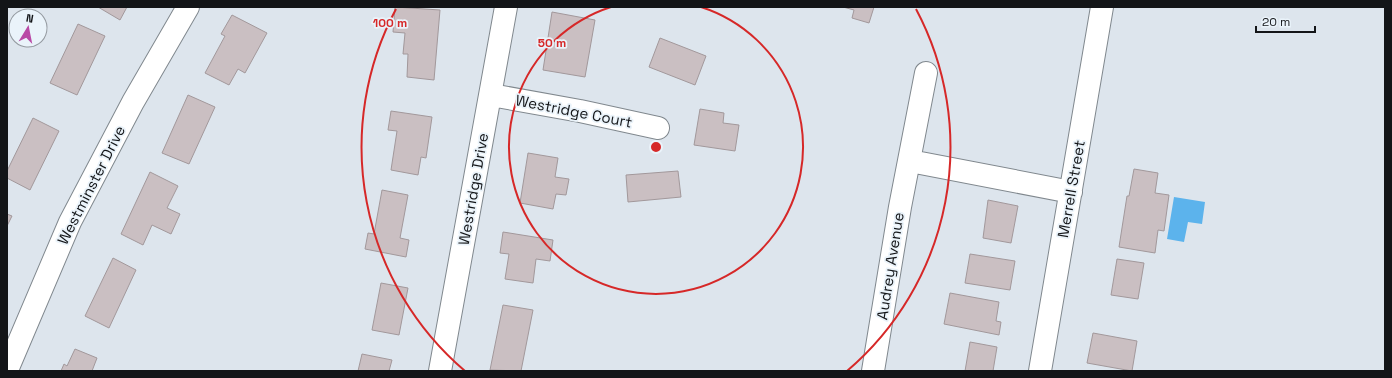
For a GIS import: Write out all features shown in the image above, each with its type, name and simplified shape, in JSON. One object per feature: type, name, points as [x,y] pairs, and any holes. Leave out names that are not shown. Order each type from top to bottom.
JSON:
[{"type":"street","name":"Westminster Drive","points":[[7,370],[70,222],[133,102],[188,7]]},
{"type":"street","name":"Merrell Street","points":[[1040,371],[1102,7]]},
{"type":"street","name":"Westridge Drive","points":[[440,371],[490,95],[504,8]]},
{"type":"street","name":"Audrey Avenue","points":[[873,371],[900,207],[926,73]]},
{"type":"street","name":"Westridge Court","points":[[490,95],[580,111],[658,128]]},
{"type":"street","points":[[910,161],[1071,192]]},
{"type":"water","points":[[1174,197],[1205,202],[1202,224],[1188,222],[1184,242],[1167,239]]},
{"type":"building","points":[[98,7],[127,7],[120,20]]},
{"type":"building","points":[[395,7],[440,10],[434,80],[407,77],[408,54],[403,54],[405,33],[393,32]]},
{"type":"building","points":[[843,7],[874,7],[869,23],[852,18],[854,10]]},
{"type":"building","points":[[552,12],[595,20],[585,77],[543,70]]},
{"type":"building","points":[[232,15],[267,33],[245,73],[238,69],[229,85],[205,73],[225,36],[221,34]]},
{"type":"building","points":[[78,24],[105,36],[77,95],[50,83]]},
{"type":"building","points":[[660,38],[706,56],[695,85],[649,67]]},
{"type":"building","points":[[188,95],[215,107],[189,164],[162,153]]},
{"type":"building","points":[[700,109],[724,113],[723,123],[739,125],[735,151],[694,145]]},
{"type":"building","points":[[391,111],[432,117],[426,158],[421,157],[418,175],[391,170],[397,131],[388,130]]},
{"type":"building","points":[[33,118],[59,131],[30,190],[7,178],[7,171]]},
{"type":"building","points":[[528,153],[558,158],[555,177],[569,179],[566,195],[556,194],[553,209],[520,203]]},
{"type":"building","points":[[1134,169],[1158,173],[1155,193],[1169,195],[1164,231],[1158,230],[1155,253],[1119,247],[1127,196],[1129,196]]},
{"type":"building","points":[[678,171],[681,197],[628,202],[626,175]]},
{"type":"building","points":[[150,172],[178,186],[167,208],[180,214],[171,234],[152,225],[143,245],[121,234]]},
{"type":"building","points":[[382,190],[408,195],[400,238],[409,240],[406,257],[365,249],[368,233],[374,234]]},
{"type":"building","points":[[988,200],[1018,206],[1011,243],[983,238]]},
{"type":"building","points":[[7,214],[12,216],[7,226]]},
{"type":"building","points":[[503,232],[553,240],[550,261],[536,259],[533,283],[505,279],[509,254],[500,253]]},
{"type":"building","points":[[970,254],[1015,261],[1010,290],[965,283]]},
{"type":"building","points":[[113,258],[136,270],[109,328],[85,316]]},
{"type":"building","points":[[1117,259],[1144,263],[1138,299],[1111,295]]},
{"type":"building","points":[[381,283],[408,288],[399,335],[372,330]]},
{"type":"building","points":[[950,293],[999,302],[996,321],[1001,322],[999,335],[944,324]]},
{"type":"building","points":[[503,305],[533,310],[521,371],[490,370]]},
{"type":"building","points":[[1093,333],[1137,341],[1132,371],[1087,363]]},
{"type":"building","points":[[970,342],[997,347],[993,371],[965,371]]},
{"type":"building","points":[[75,349],[97,358],[92,371],[61,371],[64,364],[67,366]]},
{"type":"building","points":[[362,354],[392,360],[389,371],[358,371]]}]
